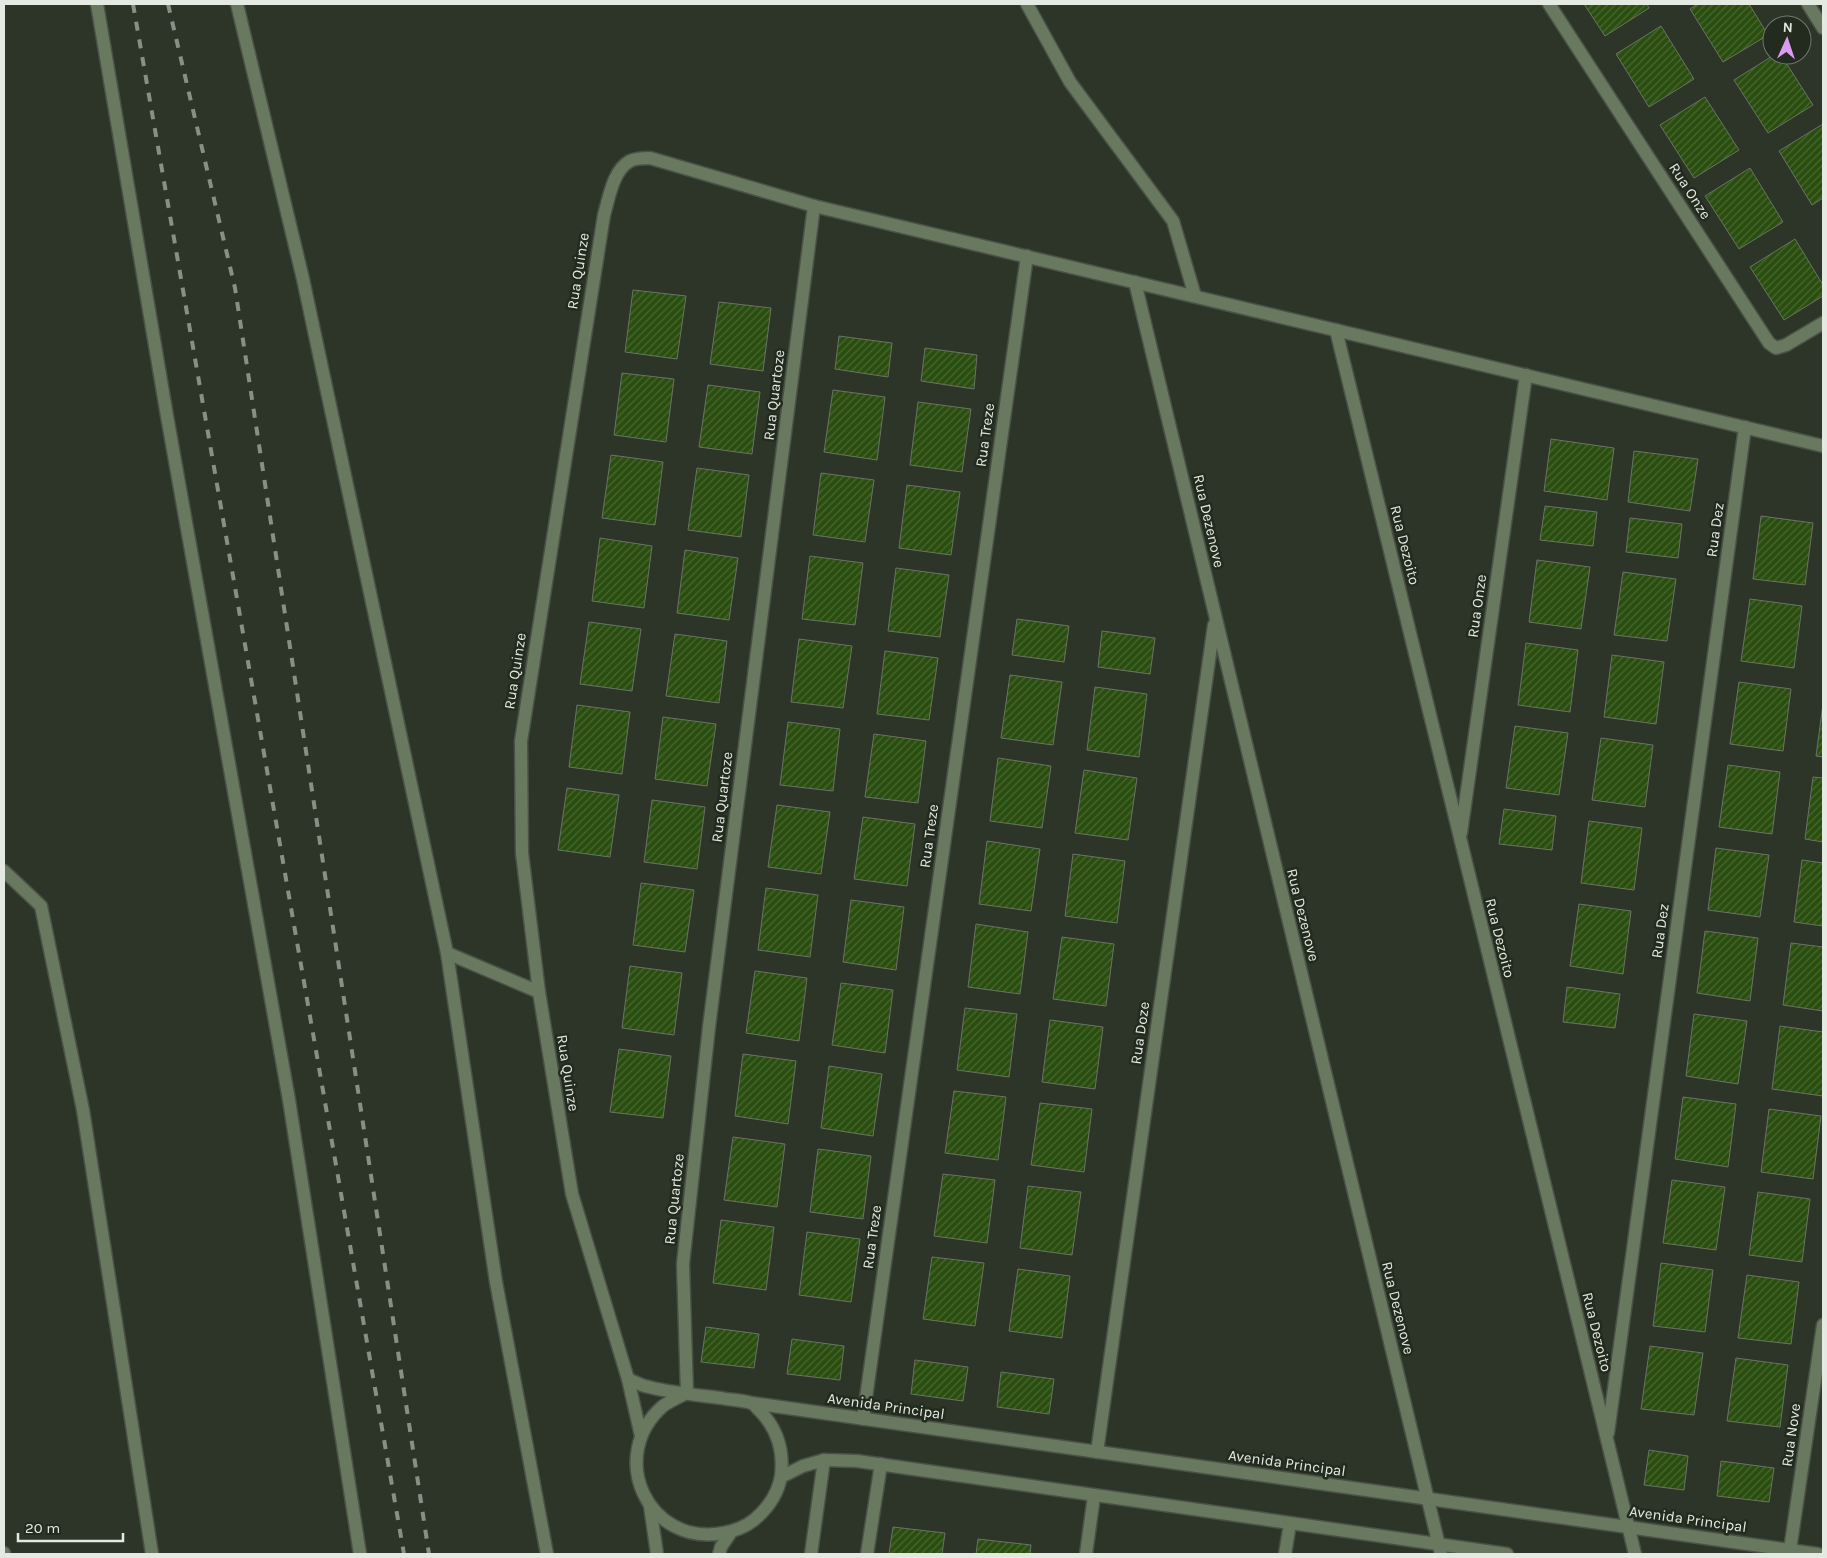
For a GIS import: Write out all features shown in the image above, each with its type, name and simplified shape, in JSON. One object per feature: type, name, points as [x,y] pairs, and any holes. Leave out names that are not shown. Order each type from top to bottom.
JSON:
[{"type":"street","points":[[97,4],[171,436],[289,1100],[360,1554]]},
{"type":"street","points":[[237,4],[303,279],[447,953],[496,1282],[546,1554]]},
{"type":"street","points":[[1027,4],[1070,82],[1173,221],[1195,296]]},
{"type":"street","name":"Rua Onze","points":[[1549,4],[1769,343],[1776,348],[1786,345],[1823,323]]},
{"type":"street","points":[[1808,4],[1823,28]]},
{"type":"street","name":"Rua Quinze","points":[[641,1436],[628,1379],[572,1194],[538,992],[522,853],[521,741],[602,225],[614,182],[628,162],[636,159],[650,158],[814,206],[1823,446]]},
{"type":"street","name":"Rua Quartoze","points":[[687,1393],[683,1264],[709,1027],[814,206]]},
{"type":"street","name":"Rua Treze","points":[[863,1419],[1027,256]]},
{"type":"street","name":"Rua Dezenove","points":[[1135,282],[1439,1550]]},
{"type":"street","name":"Rua Dezoito","points":[[1336,330],[1635,1554]]},
{"type":"street","name":"Rua Onze","points":[[1460,842],[1526,375]]},
{"type":"street","name":"Rua Dez","points":[[1607,1439],[1745,427]]},
{"type":"street","name":"Rua Doze","points":[[1097,1452],[1215,618]]},
{"type":"street","points":[[4,871],[41,906],[83,1110],[152,1554]]},
{"type":"street","points":[[447,953],[538,992]]},
{"type":"street","name":"Rua Nove","points":[[1790,1550],[1823,1325]]},
{"type":"street","name":"Avenida Principal","points":[[628,1379],[648,1387],[752,1403],[1818,1554]]},
{"type":"street","points":[[687,1393],[665,1404],[650,1419],[641,1436],[637,1450],[637,1473],[643,1494],[650,1506],[662,1519],[677,1528],[694,1534],[711,1536],[731,1532],[748,1524],[763,1512],[775,1495],[781,1477],[782,1456],[778,1436],[767,1418],[752,1403]]},
{"type":"street","points":[[781,1477],[803,1466],[824,1460],[857,1461],[1290,1524],[1439,1550],[1507,1554]]},
{"type":"street","points":[[811,1554],[824,1460]]},
{"type":"street","points":[[867,1554],[881,1464]]},
{"type":"street","points":[[1086,1554],[1094,1496]]},
{"type":"street","points":[[650,1506],[657,1554]]},
{"type":"street","points":[[1286,1554],[1290,1524]]},
{"type":"street","points":[[719,1554],[721,1546],[731,1532]]},
{"type":"building","points":[[1584,4],[1647,4],[1649,8],[1605,36]]},
{"type":"building","points":[[1698,4],[1749,4],[1762,25],[1762,39],[1723,62],[1690,9]]},
{"type":"building","points":[[1661,26],[1694,79],[1649,107],[1616,54]]},
{"type":"building","points":[[1762,62],[1762,65],[1787,65],[1813,105],[1768,133],[1734,80]]},
{"type":"building","points":[[1705,97],[1739,150],[1694,178],[1660,125]]},
{"type":"building","points":[[1823,124],[1823,198],[1812,205],[1779,151]]},
{"type":"building","points":[[1750,168],[1783,222],[1739,249],[1705,196]]},
{"type":"building","points":[[1795,239],[1823,285],[1823,296],[1784,320],[1750,267]]},
{"type":"building","points":[[633,290],[686,296],[677,359],[625,352]]},
{"type":"building","points":[[719,302],[771,308],[763,371],[710,364]]},
{"type":"building","points":[[839,336],[892,343],[888,377],[835,369]]},
{"type":"building","points":[[925,348],[977,355],[974,389],[921,381]]},
{"type":"building","points":[[622,373],[674,379],[666,442],[614,435]]},
{"type":"building","points":[[708,385],[760,392],[752,454],[699,447]]},
{"type":"building","points":[[833,390],[885,397],[877,460],[824,452]]},
{"type":"building","points":[[918,402],[971,409],[962,472],[910,465]]},
{"type":"building","points":[[1551,439],[1614,448],[1607,500],[1544,491]]},
{"type":"building","points":[[1634,451],[1698,459],[1690,511],[1628,502]]},
{"type":"building","points":[[611,455],[663,462],[655,525],[602,518]]},
{"type":"building","points":[[697,468],[749,475],[741,537],[688,530]]},
{"type":"building","points":[[821,473],[874,480],[865,542],[813,535]]},
{"type":"building","points":[[907,485],[960,492],[951,555],[899,548]]},
{"type":"building","points":[[1545,506],[1597,512],[1593,546],[1540,540]]},
{"type":"building","points":[[1761,516],[1813,523],[1805,585],[1753,579]]},
{"type":"building","points":[[1630,518],[1682,524],[1678,558],[1626,552]]},
{"type":"building","points":[[600,538],[652,546],[644,608],[592,601]]},
{"type":"building","points":[[685,550],[738,558],[729,620],[677,613]]},
{"type":"building","points":[[810,556],[863,563],[855,625],[802,619]]},
{"type":"building","points":[[1537,560],[1590,567],[1581,629],[1529,622]]},
{"type":"building","points":[[896,568],[949,575],[940,637],[888,631]]},
{"type":"building","points":[[1623,572],[1676,579],[1667,641],[1614,635]]},
{"type":"building","points":[[1750,599],[1802,606],[1794,668],[1741,661]]},
{"type":"building","points":[[1017,619],[1069,626],[1064,662],[1012,655]]},
{"type":"building","points":[[589,622],[641,629],[632,691],[580,684]]},
{"type":"building","points":[[1102,631],[1155,638],[1150,674],[1098,667]]},
{"type":"building","points":[[675,634],[727,641],[719,703],[666,696]]},
{"type":"building","points":[[799,639],[852,646],[843,708],[791,702]]},
{"type":"building","points":[[1526,643],[1578,650],[1570,712],[1518,705]]},
{"type":"building","points":[[885,651],[938,658],[929,720],[877,714]]},
{"type":"building","points":[[1612,655],[1664,662],[1656,724],[1604,717]]},
{"type":"building","points":[[1010,675],[1062,682],[1053,745],[1001,738]]},
{"type":"building","points":[[1739,682],[1791,689],[1783,751],[1730,744]]},
{"type":"building","points":[[1095,687],[1147,694],[1139,757],[1087,750]]},
{"type":"building","points":[[1823,704],[1823,757],[1816,756]]},
{"type":"building","points":[[577,705],[630,712],[622,774],[569,767]]},
{"type":"building","points":[[663,717],[716,724],[707,786],[655,779]]},
{"type":"building","points":[[788,722],[840,729],[833,791],[780,785]]},
{"type":"building","points":[[1515,726],[1568,733],[1559,795],[1506,788]]},
{"type":"building","points":[[874,734],[926,741],[918,803],[865,797]]},
{"type":"building","points":[[1601,738],[1653,745],[1645,807],[1592,800]]},
{"type":"building","points":[[998,758],[1051,766],[1042,828],[990,821]]},
{"type":"building","points":[[1728,765],[1780,772],[1772,834],[1719,827]]},
{"type":"building","points":[[1084,770],[1137,778],[1128,840],[1075,833]]},
{"type":"building","points":[[1813,777],[1823,778],[1823,842],[1805,839]]},
{"type":"building","points":[[567,788],[619,795],[610,857],[558,850]]},
{"type":"building","points":[[652,800],[705,807],[697,869],[644,862]]},
{"type":"building","points":[[777,805],[830,812],[821,874],[768,867]]},
{"type":"building","points":[[1504,809],[1556,816],[1552,850],[1499,844]]},
{"type":"building","points":[[863,817],[915,824],[907,886],[854,879]]},
{"type":"building","points":[[1589,821],[1642,828],[1634,890],[1581,883]]},
{"type":"building","points":[[987,841],[1040,849],[1031,911],[979,904]]},
{"type":"building","points":[[1716,848],[1769,855],[1760,917],[1708,910]]},
{"type":"building","points":[[1073,854],[1125,861],[1117,923],[1065,916]]},
{"type":"building","points":[[1802,860],[1823,863],[1823,926],[1794,922]]},
{"type":"building","points":[[641,883],[694,890],[685,952],[633,945]]},
{"type":"building","points":[[766,888],[818,895],[810,957],[758,950]]},
{"type":"building","points":[[851,900],[904,907],[896,970],[843,962]]},
{"type":"building","points":[[1579,904],[1631,911],[1623,974],[1570,966]]},
{"type":"building","points":[[976,924],[1028,932],[1020,994],[968,987]]},
{"type":"building","points":[[1705,931],[1758,938],[1750,1001],[1697,993]]},
{"type":"building","points":[[1062,937],[1114,944],[1106,1006],[1053,999]]},
{"type":"building","points":[[1791,943],[1823,947],[1823,1011],[1783,1005]]},
{"type":"building","points":[[630,966],[682,973],[674,1035],[622,1028]]},
{"type":"building","points":[[755,971],[807,978],[799,1041],[746,1033]]},
{"type":"building","points":[[841,983],[893,990],[885,1053],[832,1045]]},
{"type":"building","points":[[1567,987],[1620,994],[1615,1028],[1563,1022]]},
{"type":"building","points":[[965,1008],[1017,1014],[1009,1077],[957,1070]]},
{"type":"building","points":[[1694,1014],[1747,1021],[1738,1084],[1686,1076]]},
{"type":"building","points":[[1050,1020],[1103,1027],[1095,1089],[1042,1082]]},
{"type":"building","points":[[1780,1026],[1823,1032],[1823,1096],[1772,1089]]},
{"type":"building","points":[[619,1049],[671,1056],[663,1118],[610,1112]]},
{"type":"building","points":[[743,1054],[796,1061],[788,1124],[735,1116]]},
{"type":"building","points":[[829,1066],[882,1074],[873,1136],[821,1128]]},
{"type":"building","points":[[954,1091],[1006,1097],[998,1160],[945,1153]]},
{"type":"building","points":[[1683,1097],[1736,1104],[1728,1167],[1675,1159]]},
{"type":"building","points":[[1040,1103],[1092,1109],[1084,1172],[1031,1165]]},
{"type":"building","points":[[1769,1109],[1821,1116],[1813,1179],[1761,1172]]},
{"type":"building","points":[[733,1137],[785,1144],[777,1207],[724,1200]]},
{"type":"building","points":[[818,1149],[871,1156],[863,1219],[810,1212]]},
{"type":"building","points":[[943,1174],[995,1180],[987,1243],[934,1236]]},
{"type":"building","points":[[1672,1180],[1725,1187],[1716,1250],[1663,1243]]},
{"type":"building","points":[[1028,1186],[1081,1192],[1072,1255],[1020,1248]]},
{"type":"building","points":[[1758,1192],[1810,1199],[1802,1262],[1749,1255]]},
{"type":"building","points":[[721,1220],[774,1227],[766,1290],[713,1283]]},
{"type":"building","points":[[807,1232],[860,1239],[851,1302],[799,1295]]},
{"type":"building","points":[[932,1257],[984,1263],[975,1326],[923,1319]]},
{"type":"building","points":[[1661,1263],[1713,1270],[1705,1332],[1653,1326]]},
{"type":"building","points":[[1018,1269],[1070,1276],[1062,1338],[1009,1331]]},
{"type":"building","points":[[1747,1275],[1799,1282],[1791,1344],[1738,1338]]},
{"type":"building","points":[[706,1327],[759,1334],[754,1368],[701,1362]]},
{"type":"building","points":[[792,1339],[844,1346],[840,1380],[787,1374]]},
{"type":"building","points":[[1650,1346],[1703,1353],[1694,1415],[1641,1409]]},
{"type":"building","points":[[1736,1358],[1788,1365],[1780,1427],[1727,1421]]},
{"type":"building","points":[[915,1360],[968,1367],[963,1401],[911,1394]]},
{"type":"building","points":[[1001,1372],[1054,1379],[1049,1414],[997,1407]]},
{"type":"building","points":[[1649,1450],[1688,1456],[1684,1490],[1644,1485]]},
{"type":"building","points":[[1721,1461],[1774,1468],[1769,1502],[1717,1496]]},
{"type":"building","points":[[893,1527],[945,1533],[942,1554],[889,1554]]},
{"type":"building","points":[[978,1539],[1031,1545],[1030,1554],[976,1554]]},
{"type":"railway","points":[[133,4],[404,1554]]},
{"type":"railway","points":[[168,4],[235,288],[429,1554]]}]
